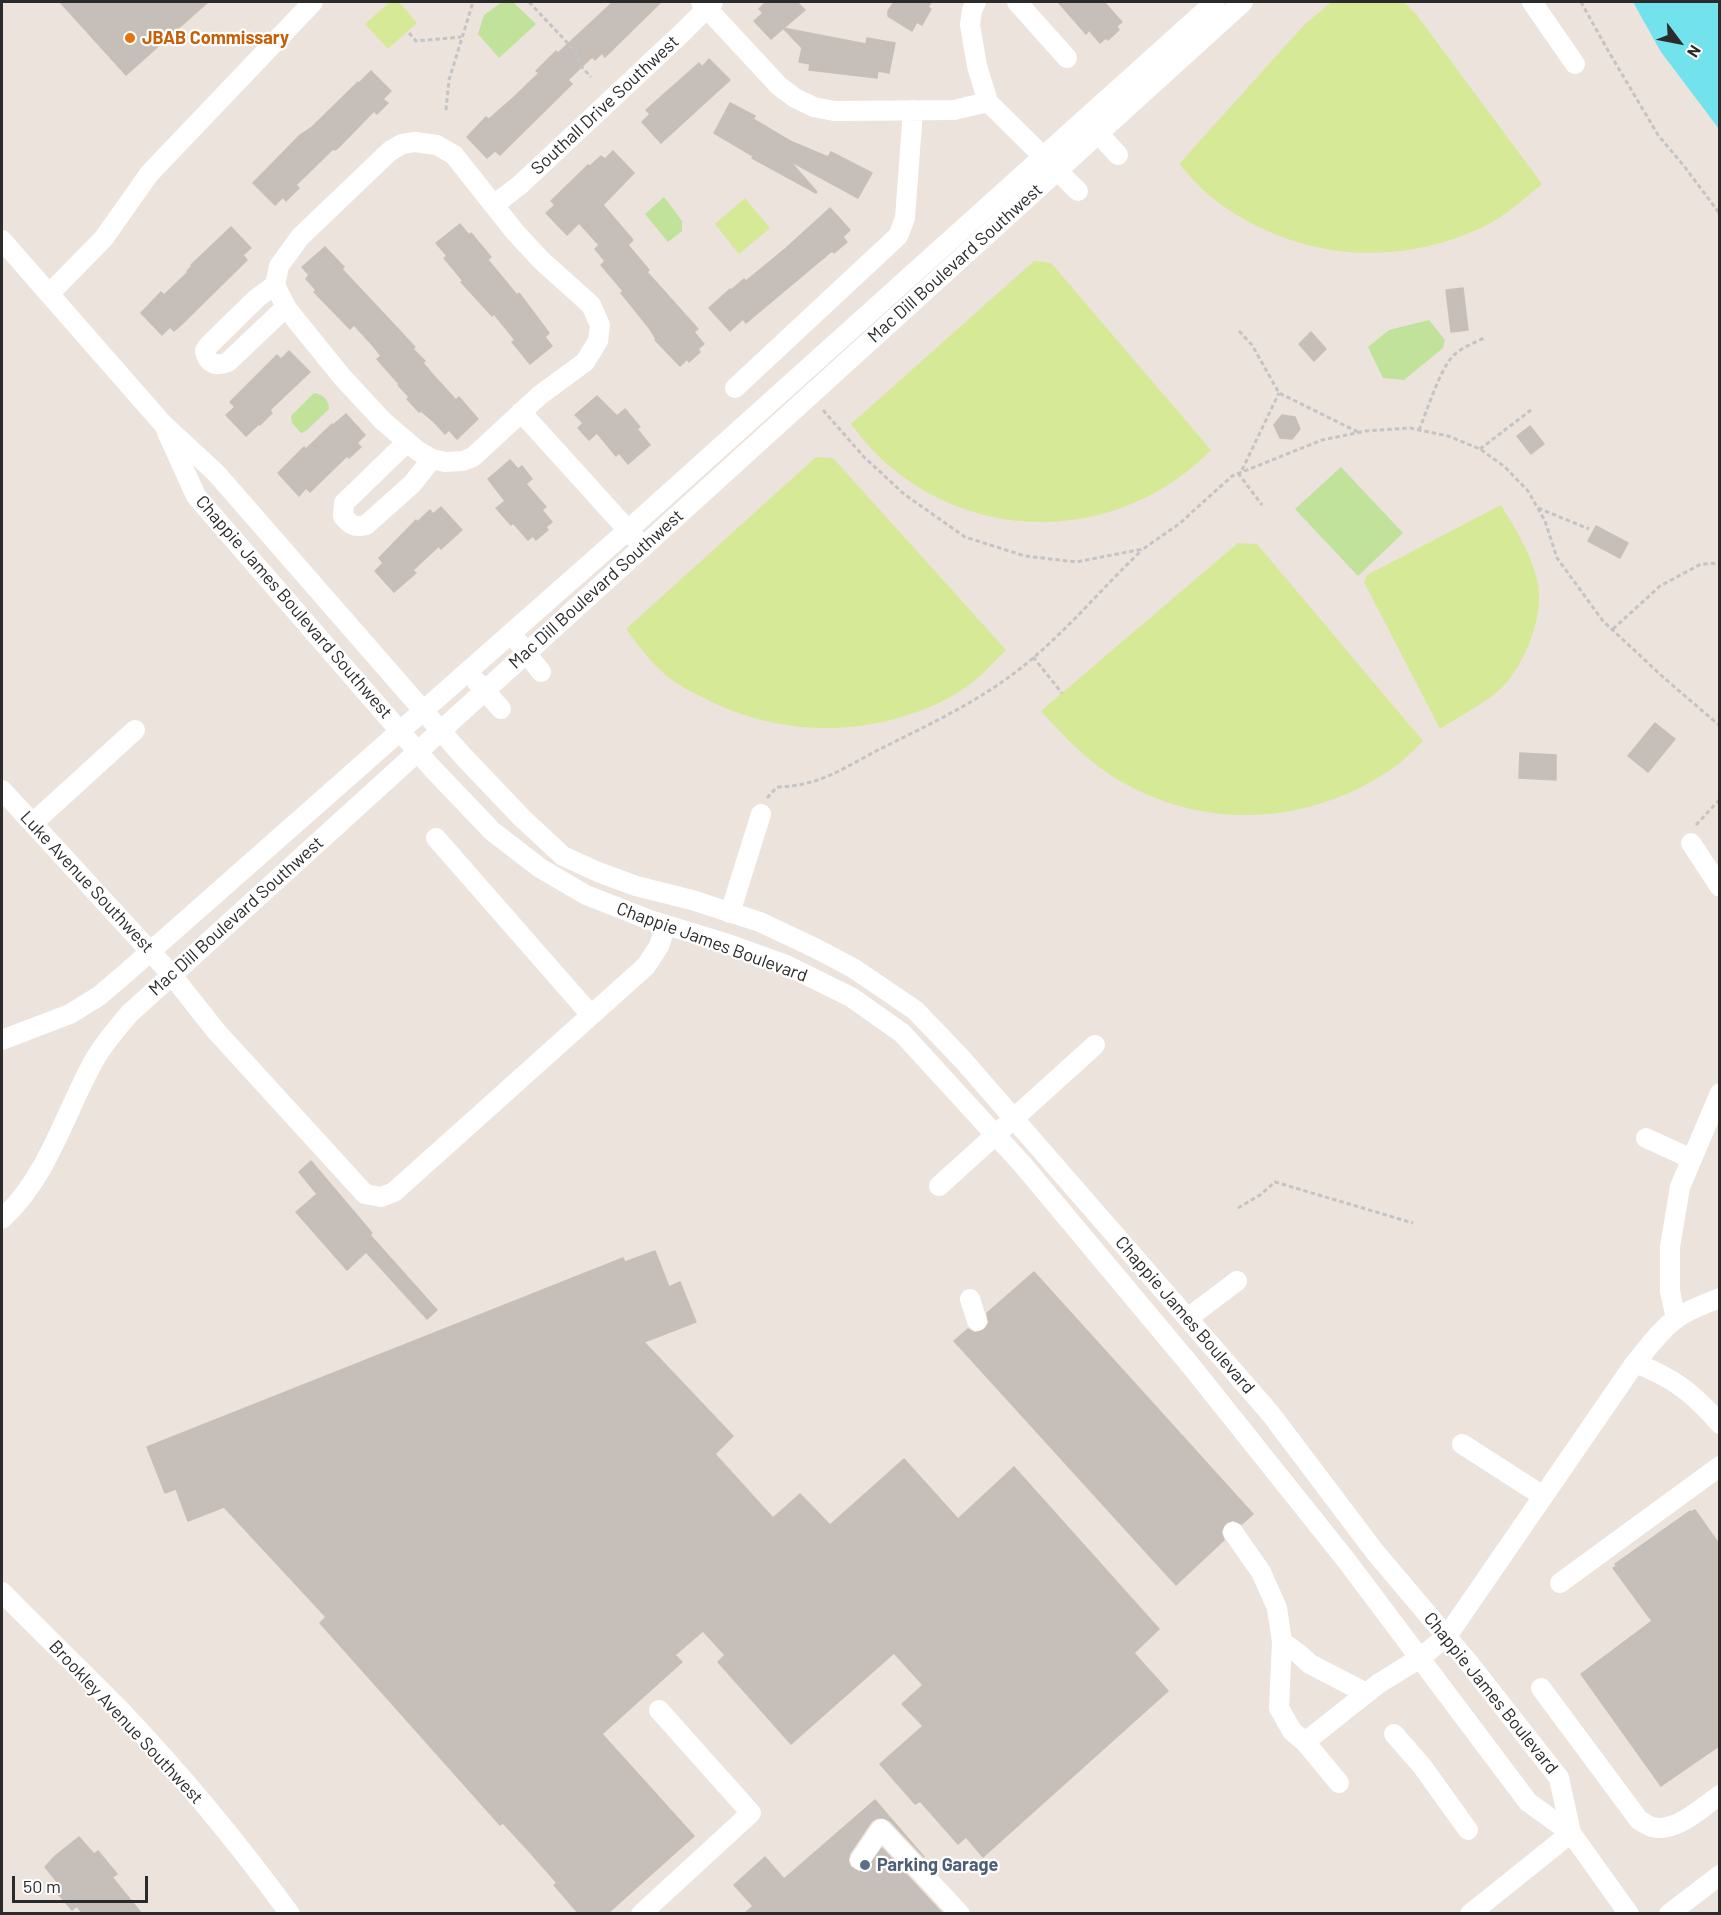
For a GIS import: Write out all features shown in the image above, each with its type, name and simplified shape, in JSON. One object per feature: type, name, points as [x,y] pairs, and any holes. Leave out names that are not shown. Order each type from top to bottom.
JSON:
[{"type":"street","points":[[49,294],[104,238],[149,174],[313,2]]},
{"type":"street","points":[[976,2],[972,10],[970,25],[977,66],[988,102],[1078,191]]},
{"type":"street","points":[[1017,2],[1067,58]]},
{"type":"street","name":"Mac Dill Boulevard Southwest","points":[[2,1040],[70,1014],[99,996],[151,952],[628,530],[1215,2]]},
{"type":"street","name":"Mac Dill Boulevard Southwest","points":[[2,1219],[28,1189],[46,1161],[89,1069],[129,1014],[1243,2]]},
{"type":"street","points":[[1532,2],[1575,64]]},
{"type":"street","points":[[707,4],[779,86],[808,104],[834,111],[963,109],[988,102]]},
{"type":"street","name":"Southall Drive Southwest","points":[[494,205],[521,184],[707,4]]},
{"type":"street","points":[[735,388],[898,236],[905,218],[913,110]]},
{"type":"street","points":[[1098,133],[1118,155]]},
{"type":"street","points":[[430,142],[450,151],[463,164],[494,205],[535,253],[591,305],[600,325],[598,341],[585,362],[540,395],[473,457],[451,463],[432,459],[407,442],[359,396],[286,307],[275,285],[279,266],[300,237],[384,155],[402,144],[430,142]]},
{"type":"street","name":"Chappie James Boulevard Southwest","points":[[2,240],[163,424],[216,473],[442,731]]},
{"type":"street","points":[[275,285],[208,345],[205,351],[209,362],[216,365],[228,362],[286,307]]},
{"type":"street","points":[[521,412],[642,547]]},
{"type":"street","name":"Chappie James Boulevard Southwest","points":[[163,424],[196,496],[419,752]]},
{"type":"street","points":[[407,442],[344,503],[343,516],[352,525],[359,527],[366,525],[412,484],[432,459]]},
{"type":"street","points":[[511,632],[541,672]]},
{"type":"street","points":[[468,670],[501,709]]},
{"type":"street","points":[[33,823],[135,730]]},
{"type":"street","name":"Chappie James Boulevard","points":[[442,731],[522,818],[564,856],[636,886],[760,922],[853,969],[915,1010],[1014,1119],[1270,1413],[1375,1552],[1447,1636],[1559,1778],[1571,1833]]},
{"type":"street","name":"Chappie James Boulevard","points":[[419,752],[492,831],[540,868],[586,895],[666,925],[786,965],[851,997],[902,1033],[1023,1165],[1191,1366],[1346,1560],[1528,1802],[1571,1833]]},
{"type":"street","name":"Luke Avenue Southwest","points":[[2,790],[171,974],[216,1031],[365,1194],[381,1197],[394,1192],[646,966],[659,946],[666,925]]},
{"type":"street","points":[[730,912],[761,814]]},
{"type":"street","points":[[436,838],[591,1015]]},
{"type":"street","points":[[1691,843],[1713,859],[1719,886]]},
{"type":"street","points":[[939,1186],[1095,1045]]},
{"type":"street","points":[[1676,1319],[1670,1291],[1670,1246],[1680,1187],[1719,1093]]},
{"type":"street","points":[[1646,1138],[1692,1159]]},
{"type":"street","points":[[1188,1318],[1237,1281]]},
{"type":"street","points":[[1305,1742],[1366,1693],[1420,1658],[1447,1636],[1635,1363],[1665,1328],[1676,1319],[1719,1298]]},
{"type":"street","points":[[970,1299],[977,1321]]},
{"type":"street","points":[[1635,1363],[1658,1372],[1684,1387],[1719,1424]]},
{"type":"street","points":[[1462,1444],[1543,1496]]},
{"type":"street","points":[[1560,1583],[1719,1467]]},
{"type":"street","points":[[1233,1532],[1261,1572],[1277,1608],[1282,1642],[1279,1708],[1292,1731],[1305,1742],[1339,1783]]},
{"type":"street","name":"Brookley Avenue Southwest","points":[[2,1592],[159,1752],[237,1844],[290,1914]]},
{"type":"street","points":[[1282,1642],[1310,1664],[1366,1693]]},
{"type":"street","points":[[1541,1688],[1639,1820],[1652,1827],[1669,1828],[1719,1795]]},
{"type":"street","points":[[641,1914],[751,1813],[659,1710]]},
{"type":"street","points":[[1394,1734],[1422,1766],[1468,1830]]},
{"type":"street","points":[[860,1860],[881,1829],[960,1914]]},
{"type":"street","points":[[1470,1914],[1571,1833],[1629,1914]]},
{"type":"street","points":[[1669,1914],[1719,1875]]},
{"type":"path","points":[[446,110],[449,80],[473,2]]},
{"type":"path","points":[[529,2],[576,52],[580,65],[591,77]]},
{"type":"path","points":[[1581,2],[1658,135],[1719,214]]},
{"type":"path","points":[[409,33],[416,41],[461,37]]},
{"type":"path","points":[[1239,331],[1252,345],[1279,393],[1358,432]]},
{"type":"path","points":[[1419,430],[1452,358],[1466,347],[1484,338]]},
{"type":"path","points":[[1240,472],[1279,393]]},
{"type":"path","points":[[810,394],[864,457],[904,494],[965,537],[1025,556],[1076,562],[1143,549]]},
{"type":"path","points":[[1480,449],[1532,410]]},
{"type":"path","points":[[761,814],[767,799],[777,787],[796,787],[830,777],[975,698],[1018,670],[1056,638],[1143,549],[1179,524],[1232,476],[1322,440],[1358,432],[1410,428],[1448,436],[1480,449],[1505,467],[1528,491],[1545,521],[1557,558],[1603,621],[1719,726]]},
{"type":"path","points":[[1240,472],[1262,505]]},
{"type":"path","points":[[1537,508],[1589,530]]},
{"type":"path","points":[[1613,629],[1660,586],[1701,564],[1719,563]]},
{"type":"path","points":[[1033,657],[1062,693]]},
{"type":"path","points":[[1691,843],[1692,829],[1719,799]]},
{"type":"path","points":[[1238,1208],[1260,1195],[1275,1182],[1413,1223]]},
{"type":"green space","points":[[390,2],[399,2],[417,23],[388,49],[365,24]]},
{"type":"green space","points":[[502,2],[513,2],[536,24],[499,58],[478,34],[484,15]]},
{"type":"green space","points":[[1332,2],[1404,2],[1416,14],[1542,184],[1506,213],[1483,227],[1448,241],[1413,249],[1378,253],[1342,251],[1308,245],[1274,234],[1242,218],[1211,197],[1179,164],[1305,24]]},
{"type":"green space","points":[[664,197],[682,221],[682,231],[668,242],[645,214]]},
{"type":"green space","points":[[745,198],[770,228],[739,254],[715,224]]},
{"type":"green space","points":[[1034,261],[1051,263],[1211,450],[1169,484],[1123,507],[1075,520],[1025,521],[976,513],[929,493],[887,464],[851,424]]},
{"type":"green space","points":[[1429,320],[1445,340],[1443,348],[1404,380],[1383,378],[1368,347],[1389,330]]},
{"type":"green space","points":[[314,393],[325,398],[329,409],[301,433],[292,423],[291,416]]},
{"type":"green space","points":[[816,457],[833,458],[1006,650],[961,691],[924,709],[862,726],[829,728],[765,721],[734,711],[678,684],[651,661],[626,629]]},
{"type":"green space","points":[[1341,467],[1403,533],[1358,576],[1295,509]]},
{"type":"green space","points":[[1501,505],[1523,543],[1535,573],[1539,598],[1535,627],[1515,671],[1497,692],[1440,729],[1364,582],[1367,575]]},
{"type":"green space","points":[[1238,543],[1257,544],[1423,741],[1400,763],[1369,783],[1336,798],[1301,809],[1265,814],[1229,814],[1193,809],[1158,799],[1112,776],[1080,751],[1041,711]]},
{"type":"water","points":[[1633,2],[1719,2],[1719,129],[1661,52]]},
{"type":"building","name":"JBAB Commissary","points":[[60,2],[208,2],[126,75]]},
{"type":"building","points":[[613,2],[661,2],[605,57],[602,53],[595,60],[592,57],[568,80],[572,84],[500,155],[495,151],[487,158],[467,137],[486,117],[489,119],[539,73],[536,71],[556,51],[558,53]]},
{"type":"building","points":[[766,2],[797,2],[805,10],[771,39],[754,21],[763,13],[759,9]]},
{"type":"building","points":[[894,2],[931,2],[928,7],[931,9],[922,25],[917,22],[912,31],[888,16],[888,11]]},
{"type":"building","points":[[1058,2],[1104,2],[1122,22],[1117,26],[1119,30],[1108,40],[1106,38],[1100,43],[1089,30],[1086,34]]},
{"type":"building","points":[[783,28],[866,44],[867,38],[895,43],[889,73],[878,71],[877,78],[809,70],[810,64],[799,62],[802,48]]},
{"type":"building","points":[[709,59],[730,80],[661,143],[642,122],[650,114],[646,110],[699,63],[702,67]]},
{"type":"building","points":[[371,71],[391,91],[383,99],[388,103],[377,114],[374,111],[339,147],[333,149],[296,185],[299,188],[286,201],[283,197],[275,205],[253,183],[300,135],[312,127]]},
{"type":"building","points":[[730,103],[755,116],[753,119],[790,141],[828,157],[831,152],[872,173],[858,198],[790,161],[816,193],[752,158],[753,156],[714,133]]},
{"type":"building","points":[[613,151],[634,173],[603,205],[633,240],[628,245],[649,270],[647,272],[698,329],[694,332],[704,344],[698,349],[700,352],[689,362],[687,359],[680,366],[655,340],[650,329],[621,293],[623,291],[601,265],[605,261],[595,249],[599,245],[579,223],[567,235],[546,213],[555,205],[551,201],[588,165],[590,166],[601,156],[605,159]]},
{"type":"building","points":[[830,208],[850,230],[843,237],[847,242],[834,253],[832,251],[746,323],[743,319],[730,331],[709,308],[730,289],[744,279],[746,281],[785,249]]},
{"type":"building","points":[[460,224],[469,235],[471,233],[491,257],[488,260],[517,295],[519,293],[549,333],[545,337],[552,346],[530,364],[512,342],[515,340],[494,314],[492,316],[461,282],[463,281],[444,258],[447,256],[436,243]]},
{"type":"building","points":[[231,227],[251,248],[243,255],[247,260],[182,324],[174,331],[170,327],[162,335],[141,313],[161,292],[164,295],[188,272],[191,265]]},
{"type":"building","points":[[325,247],[344,267],[342,269],[415,347],[413,349],[425,361],[423,363],[434,376],[456,400],[459,397],[478,419],[457,439],[449,430],[445,434],[421,411],[419,412],[377,359],[381,356],[374,347],[354,325],[350,329],[314,292],[316,290],[306,279],[309,275],[302,267]]},
{"type":"building","points":[[1463,288],[1468,330],[1451,332],[1446,290]]},
{"type":"building","points":[[1311,332],[1326,349],[1314,361],[1299,344]]},
{"type":"building","points":[[289,351],[310,372],[270,410],[272,413],[260,425],[246,436],[226,415],[235,407],[230,402],[277,355],[281,359]]},
{"type":"building","points":[[597,396],[617,416],[625,409],[640,427],[637,429],[650,445],[628,464],[619,453],[616,456],[597,433],[589,440],[578,428],[583,423],[575,415]]},
{"type":"building","points":[[346,414],[365,435],[357,443],[361,447],[349,458],[347,456],[310,492],[306,488],[299,496],[278,473],[304,447],[306,449]]},
{"type":"building","points":[[1282,415],[1295,417],[1300,429],[1292,439],[1280,438],[1274,425]]},
{"type":"building","points":[[1530,426],[1544,444],[1531,454],[1517,436]]},
{"type":"building","points":[[510,460],[518,469],[522,466],[532,479],[526,484],[546,507],[542,510],[552,522],[546,527],[548,530],[536,540],[533,536],[528,540],[496,508],[505,501],[488,479]]},
{"type":"building","points":[[441,507],[462,530],[441,549],[439,546],[413,570],[416,573],[394,592],[375,571],[383,563],[379,558],[416,520],[417,522],[430,510],[433,514]]},
{"type":"building","points":[[1596,526],[1628,543],[1620,558],[1588,541]]},
{"type":"building","points":[[1655,723],[1675,739],[1648,772],[1628,756]]},
{"type":"building","points":[[1520,753],[1556,755],[1556,780],[1519,778]]},
{"type":"building","points":[[311,1161],[372,1233],[370,1235],[437,1310],[427,1319],[366,1252],[347,1270],[296,1212],[317,1194],[299,1172]]},
{"type":"building","points":[[655,1251],[669,1287],[680,1282],[696,1322],[644,1342],[733,1436],[715,1454],[773,1518],[800,1494],[830,1525],[904,1459],[958,1519],[1014,1467],[1159,1629],[1134,1653],[1168,1691],[983,1857],[966,1837],[958,1844],[920,1801],[915,1804],[880,1764],[923,1726],[902,1704],[923,1685],[894,1653],[791,1744],[718,1662],[725,1655],[703,1631],[675,1655],[682,1662],[602,1734],[694,1836],[607,1914],[579,1914],[554,1885],[557,1883],[527,1849],[503,1823],[500,1825],[320,1623],[326,1617],[224,1507],[188,1521],[176,1489],[165,1493],[147,1447],[623,1258],[625,1262]]},
{"type":"building","points":[[1034,1272],[1253,1514],[1242,1524],[1233,1520],[1226,1523],[1221,1532],[1224,1540],[1176,1585],[954,1341],[968,1329],[975,1333],[985,1329],[989,1323],[987,1313]]},
{"type":"building","points":[[1695,1510],[1719,1544],[1719,1746],[1661,1786],[1581,1674],[1652,1621],[1613,1568],[1617,1566],[1615,1564],[1690,1511]]},
{"type":"building","name":"Parking Garage","points":[[875,1800],[924,1857],[890,1821],[877,1818],[871,1822],[850,1853],[848,1860],[850,1866],[859,1872],[866,1870],[882,1848],[943,1914],[744,1914],[753,1906],[734,1885],[765,1857],[784,1879]]},
{"type":"building","points":[[79,1837],[94,1854],[98,1851],[117,1874],[112,1877],[142,1914],[83,1914],[77,1906],[72,1910],[53,1888],[58,1883],[45,1867]]},
{"type":"place","name":"JBAB Commissary","points":[[130,38]]},
{"type":"place","name":"Parking Garage","points":[[865,1865]]}]
